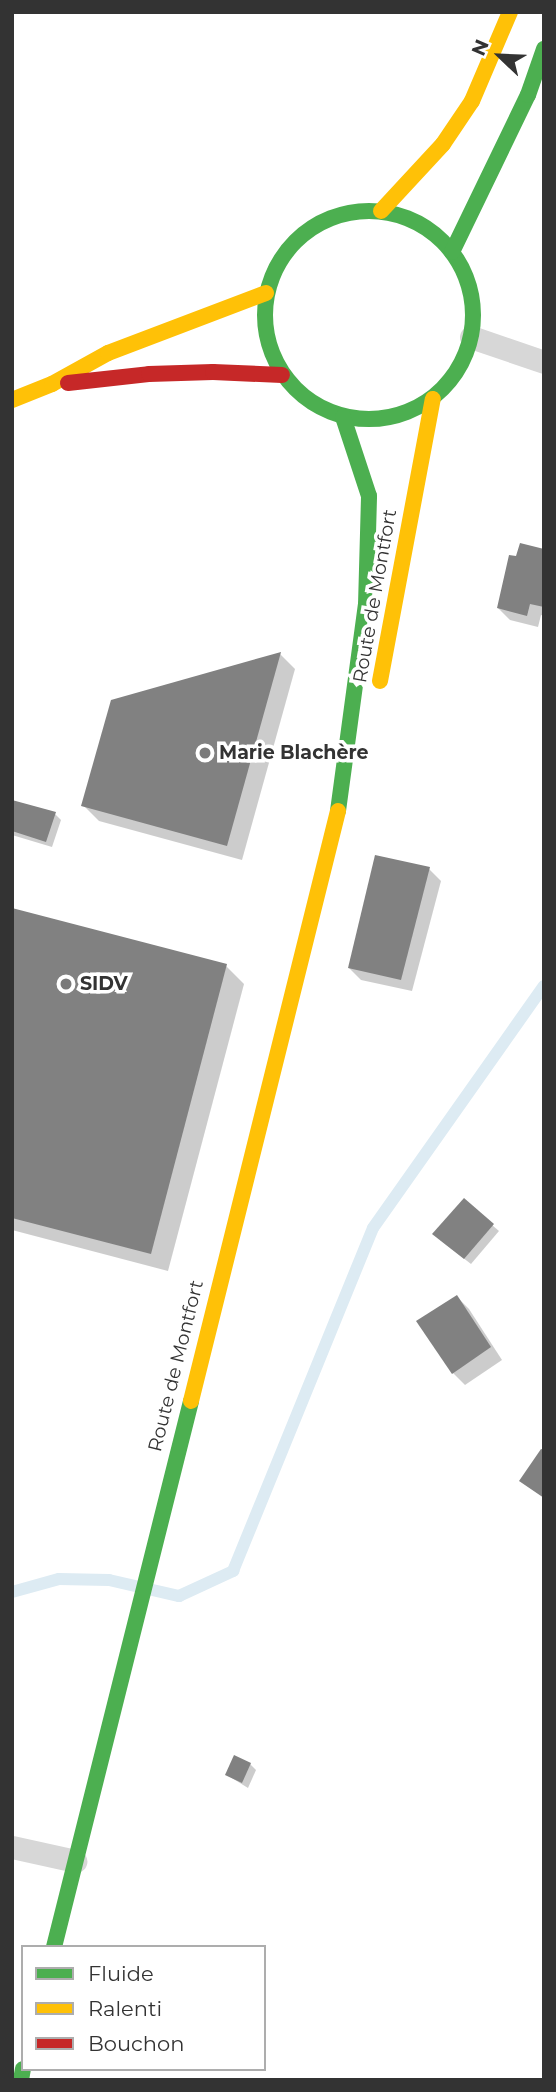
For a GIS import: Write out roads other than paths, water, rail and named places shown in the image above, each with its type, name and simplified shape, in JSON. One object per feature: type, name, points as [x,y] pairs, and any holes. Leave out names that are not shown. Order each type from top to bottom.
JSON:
[{"type":"main road","points":[[381,211],[443,144],[472,101],[510,12]]},
{"type":"main road","points":[[452,252],[528,95],[544,49]]},
{"type":"main road","points":[[355,211],[381,211],[408,218],[432,232],[452,252],[467,278],[473,307],[471,337],[450,381],[433,399],[405,414],[374,420],[343,417],[309,401],[282,375],[270,350],[264,321],[266,293],[275,269],[289,247],[308,229],[330,217],[355,211]]},
{"type":"main road","points":[[12,400],[52,384],[108,353],[266,293]]},
{"type":"main road","points":[[52,384],[149,374],[213,372],[282,375]]},
{"type":"main road","name":"Route de Montfort","points":[[378,696],[433,399]]},
{"type":"main road","name":"Route de Montfort","points":[[342,796],[366,605],[369,496],[343,417]]},
{"type":"main road","name":"Route de Montfort","points":[[54,1945],[342,796],[366,734]]},
{"type":"lane","points":[[471,337],[544,362]]},
{"type":"lane","points":[[12,1847],[75,1861]]},
{"type":"waterway","points":[[12,1592],[59,1579],[109,1580],[179,1596],[233,1571],[373,1228],[544,986]]},
{"type":"place","name":"Marie Blachère","points":[[205,753]]},
{"type":"place","name":"SIDV","points":[[66,984]]}]
